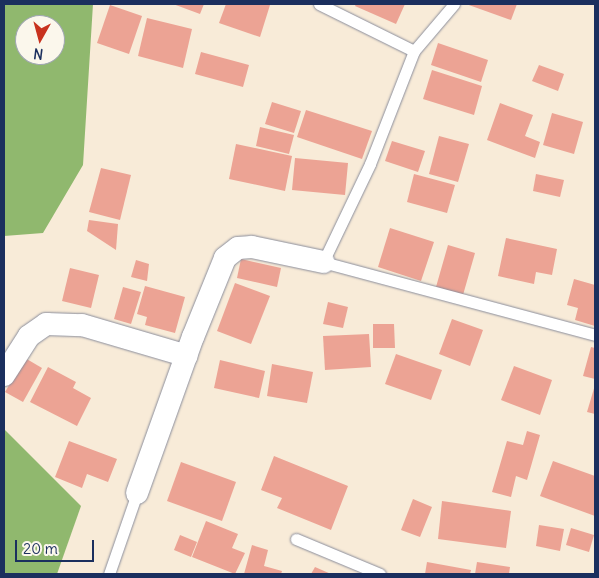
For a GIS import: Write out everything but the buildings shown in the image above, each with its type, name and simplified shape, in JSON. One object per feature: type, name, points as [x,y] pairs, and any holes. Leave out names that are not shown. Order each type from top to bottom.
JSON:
[{"type":"street","points":[[137,493],[225,258],[238,248],[252,248],[323,262]]},
{"type":"street","points":[[4,374],[29,336],[46,324],[82,325],[187,356]]},
{"type":"lane","points":[[319,4],[414,50]]},
{"type":"lane","points":[[454,4],[414,50],[370,164],[323,262],[595,335]]},
{"type":"lane","points":[[109,574],[137,493]]},
{"type":"lane","points":[[296,539],[380,574]]},
{"type":"green space","points":[[4,4],[93,4],[83,165],[43,233],[4,236]]},
{"type":"green space","points":[[4,429],[81,506],[57,574],[4,574]]}]
